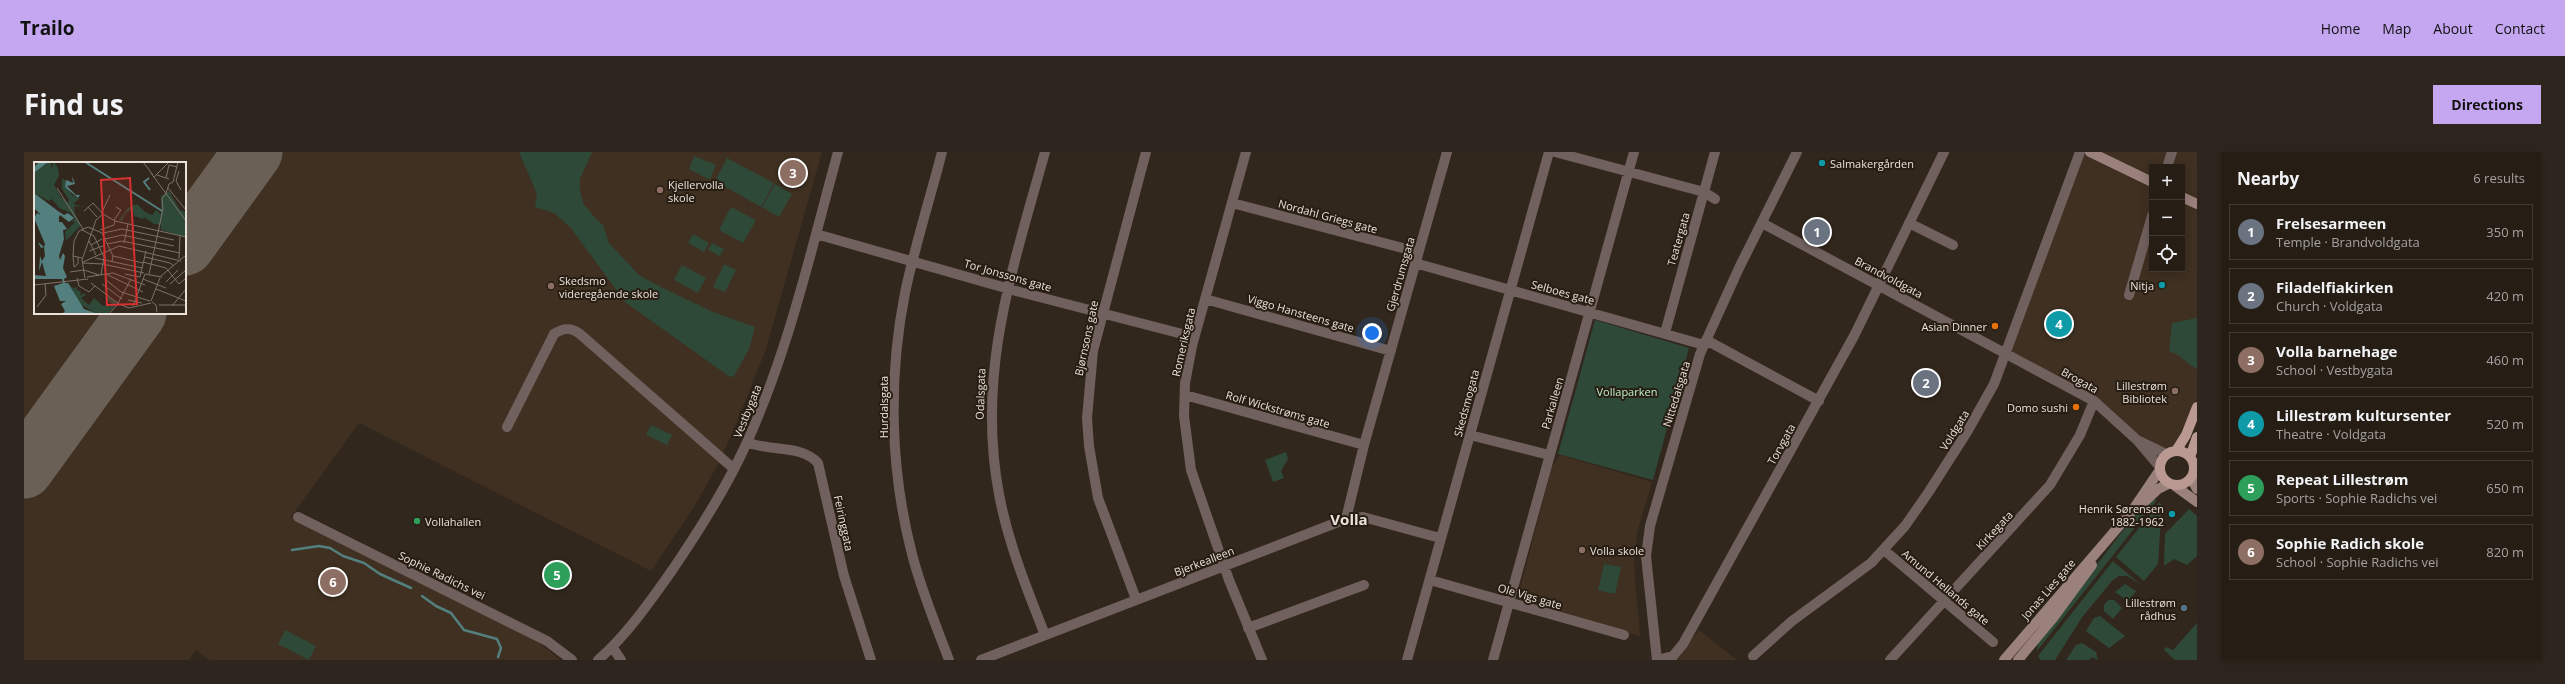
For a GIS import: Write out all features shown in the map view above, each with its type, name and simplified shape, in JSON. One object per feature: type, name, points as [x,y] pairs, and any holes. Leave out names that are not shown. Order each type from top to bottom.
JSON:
[{"type":"main road","points":[[2090,152],[2149,181]]},
{"type":"main road","points":[[2185,198],[2197,204]]},
{"type":"main road","points":[[2197,407],[2186,435],[2159,468],[2162,478],[2197,502]]},
{"type":"main road","points":[[2197,438],[2190,457],[2192,475],[2197,489]]},
{"type":"main road","points":[[2171,453],[2190,457]]},
{"type":"main road","name":"Jonas Lies gate","points":[[2004,660],[2132,511],[2159,468]]},
{"type":"main road","points":[[2172,485],[2186,483],[2192,475]]},
{"type":"main road","name":"Jonas Lies gate","points":[[2132,511],[2158,488],[2172,485]]},
{"type":"main road","name":"Jonas Lies gate","points":[[2018,660],[2062,607],[2112,535]]},
{"type":"street","name":"Vestbygata","points":[[613,648],[691,542],[734,469],[747,442],[781,355],[838,152]]},
{"type":"street","name":"Hurdalsgata","points":[[942,152],[904,299],[896,357],[893,418],[896,463],[912,555],[949,660]]},
{"type":"street","name":"Odalsgata","points":[[1044,152],[1008,288],[993,370],[991,407],[994,463],[1010,540],[1045,635]]},
{"type":"street","name":"Bjørnsons gate","points":[[1136,599],[1098,498],[1089,446],[1087,418],[1090,371],[1102,314],[1146,152]]},
{"type":"street","name":"Romeriksgata","points":[[1246,152],[1194,337],[1187,367],[1185,395],[1187,452],[1224,566],[1262,660]]},
{"type":"street","name":"Gjerdrumsgata","points":[[1346,520],[1364,446],[1447,152]]},
{"type":"street","name":"Skedsmogata","points":[[1407,660],[1549,152]]},
{"type":"street","points":[[1555,152],[1704,192],[1715,199]]},
{"type":"street","name":"Parkalleen","points":[[1493,660],[1634,152]]},
{"type":"street","name":"Teatergata","points":[[1665,332],[1715,152]]},
{"type":"street","name":"Nittedalsgata","points":[[1657,660],[1647,578],[1648,540],[1690,382],[1705,342],[1797,152]]},
{"type":"street","name":"Torvgata","points":[[1657,660],[1673,656],[1683,644],[1819,401],[1881,283],[1944,152]]},
{"type":"street","name":"Voldgata","points":[[1753,656],[1792,621],[1871,563],[1884,550],[1905,526],[1967,432],[1994,384],[2004,353],[2080,152]]},
{"type":"street","points":[[2168,164],[2172,152]]},
{"type":"street","name":"Nordahl Griegs gate","points":[[1232,203],[1418,252]]},
{"type":"street","name":"Brandvoldgata","points":[[1762,223],[1881,283],[2004,353]]},
{"type":"street","points":[[1910,223],[1953,245]]},
{"type":"street","points":[[2129,295],[2149,226]]},
{"type":"street","name":"Tor Jonssons gate","points":[[816,234],[1102,314],[1194,337]]},
{"type":"street","name":"Selboes gate","points":[[1415,263],[1590,312],[1705,342],[1819,401]]},
{"type":"street","name":"Viggo Hansteens gate","points":[[1205,298],[1391,351]]},
{"type":"street","points":[[507,427],[551,339],[559,331],[570,329],[580,334],[734,469]]},
{"type":"street","name":"Brogata","points":[[2004,353],[2094,401],[2137,440],[2159,468]]},
{"type":"street","name":"Rolf Wickstrøms gate","points":[[1185,395],[1364,446]]},
{"type":"street","name":"Kirkegata","points":[[1890,660],[2050,485],[2077,442],[2094,401]]},
{"type":"street","points":[[1470,435],[1549,455]]},
{"type":"street","name":"Brogata","points":[[2137,440],[2171,453]]},
{"type":"street","name":"Feiringgata","points":[[747,442],[762,447],[807,454],[818,462],[822,470],[834,535],[844,576],[871,660]]},
{"type":"street","name":"Sophie Radichs vei","points":[[298,517],[547,641],[572,660]]},
{"type":"street","name":"Bjerkealleen","points":[[980,660],[1136,599],[1346,520],[1363,517],[1440,538]]},
{"type":"street","name":"Amund Hellands gate","points":[[1884,550],[1993,642]]},
{"type":"street","name":"Ole Vigs gate","points":[[1430,580],[1624,635]]},
{"type":"street","points":[[1248,628],[1364,585]]},
{"type":"street","points":[[598,660],[613,648],[621,660]]},
{"type":"shaded area","points":[[24,152],[822,152],[766,349],[742,409],[721,459],[694,507],[651,571],[359,423],[291,517],[538,642],[561,660],[210,660],[196,650],[189,660],[24,660]]},
{"type":"shaded area","points":[[2079,152],[2197,152],[2197,398],[2172,454],[2141,437],[2089,395],[2007,358]]},
{"type":"shaded area","name":"Volla skole","points":[[1560,455],[1652,482],[1637,533],[1634,567],[1640,636],[1517,600],[1552,466]]},
{"type":"shaded area","points":[[1699,630],[1737,660],[1673,660]]},
{"type":"green space","points":[[519,152],[592,152],[580,179],[580,190],[583,203],[603,225],[609,243],[639,275],[713,312],[755,327],[749,349],[734,376],[730,377],[625,302],[571,228],[554,213],[535,207],[537,194]]},
{"type":"green space","points":[[694,156],[716,165],[710,180],[689,169]]},
{"type":"green space","points":[[727,158],[774,183],[761,207],[715,181]]},
{"type":"green space","points":[[775,184],[792,194],[779,217],[762,207]]},
{"type":"green space","points":[[731,207],[756,220],[743,243],[719,230]]},
{"type":"green space","points":[[693,234],[709,243],[704,252],[688,243]]},
{"type":"green space","points":[[712,243],[724,249],[720,256],[708,250]]},
{"type":"green space","points":[[724,264],[736,270],[725,292],[713,287]]},
{"type":"green space","points":[[682,265],[706,278],[698,293],[674,280]]},
{"type":"green space","points":[[2197,318],[2197,369],[2169,351],[2172,323]]},
{"type":"green space","name":"Vollaparken","points":[[1595,320],[1689,348],[1653,480],[1558,454]]},
{"type":"green space","points":[[651,425],[672,435],[667,445],[646,435]]},
{"type":"green space","points":[[1286,452],[1288,459],[1281,471],[1284,478],[1273,482],[1265,460]]},
{"type":"green space","points":[[2154,496],[2156,501],[2037,651],[2038,642],[2134,516]]},
{"type":"green space","points":[[2159,503],[2162,504],[2158,564],[2144,581],[2116,557]]},
{"type":"green space","points":[[2189,509],[2197,516],[2197,556],[2187,565],[2174,559],[2164,566],[2165,534]]},
{"type":"green space","points":[[2113,561],[2141,585],[2127,576],[2119,576],[2112,581],[2083,616],[2055,660],[2041,660],[2038,656]]},
{"type":"green space","points":[[1604,564],[1621,567],[1615,594],[1598,590]]},
{"type":"green space","points":[[2125,584],[2136,591],[2133,596],[2130,595],[2132,597],[2128,601],[2115,592]]},
{"type":"green space","points":[[2108,600],[2114,600],[2122,608],[2113,619],[2104,611],[2104,605]]},
{"type":"green space","points":[[2100,616],[2125,636],[2109,648],[2086,631],[2094,618]]},
{"type":"green space","points":[[2197,623],[2197,660],[2175,660],[2164,650],[2166,647],[2173,650]]},
{"type":"green space","points":[[285,630],[316,646],[309,660],[278,644]]},
{"type":"green space","points":[[2082,643],[2096,652],[2098,660],[2092,657],[2089,660],[2066,660],[2076,645]]},
{"type":"waterway","points":[[292,550],[319,546],[330,548],[343,556],[364,563],[380,574],[411,588]]},
{"type":"waterway","points":[[422,596],[436,606],[451,613],[464,630],[497,639],[501,648],[498,657]]},
{"type":"runway","points":[[186,245],[253,152]]},
{"type":"runway","points":[[24,469],[136,314]]},
{"type":"place","name":"Salmakergården","points":[[1822,163]]},
{"type":"place","name":"Volla barnehage","points":[[793,173]]},
{"type":"place","name":"Kjellervolla skole","points":[[660,190]]},
{"type":"place","name":"Frelsesarmeen","points":[[1817,232]]},
{"type":"place","name":"Nitja","points":[[2162,285]]},
{"type":"place","name":"Skedsmo videregående skole","points":[[551,286]]},
{"type":"place","name":"Lillestrøm kultursenter","points":[[2059,324]]},
{"type":"place","name":"Asian Dinner","points":[[1995,326]]},
{"type":"place","name":"Filadelfiakirken","points":[[1926,383]]},
{"type":"place","name":"Lillestrøm Bibliotek","points":[[2175,391]]},
{"type":"place","name":"Domo sushi","points":[[2076,407]]},
{"type":"place","name":"Henrik Sørensen 1882-1962","points":[[2172,514]]},
{"type":"place","name":"Vollahallen","points":[[417,521]]},
{"type":"place","name":"Volla skole","points":[[1582,550]]},
{"type":"place","name":"Repeat Lillestrøm","points":[[557,575]]},
{"type":"place","name":"Sophie Radich skole","points":[[333,582]]},
{"type":"place","name":"Lillestrøm rådhus","points":[[2184,608]]},
{"type":"district","name":"Volla","points":[[1349,519]]}]
